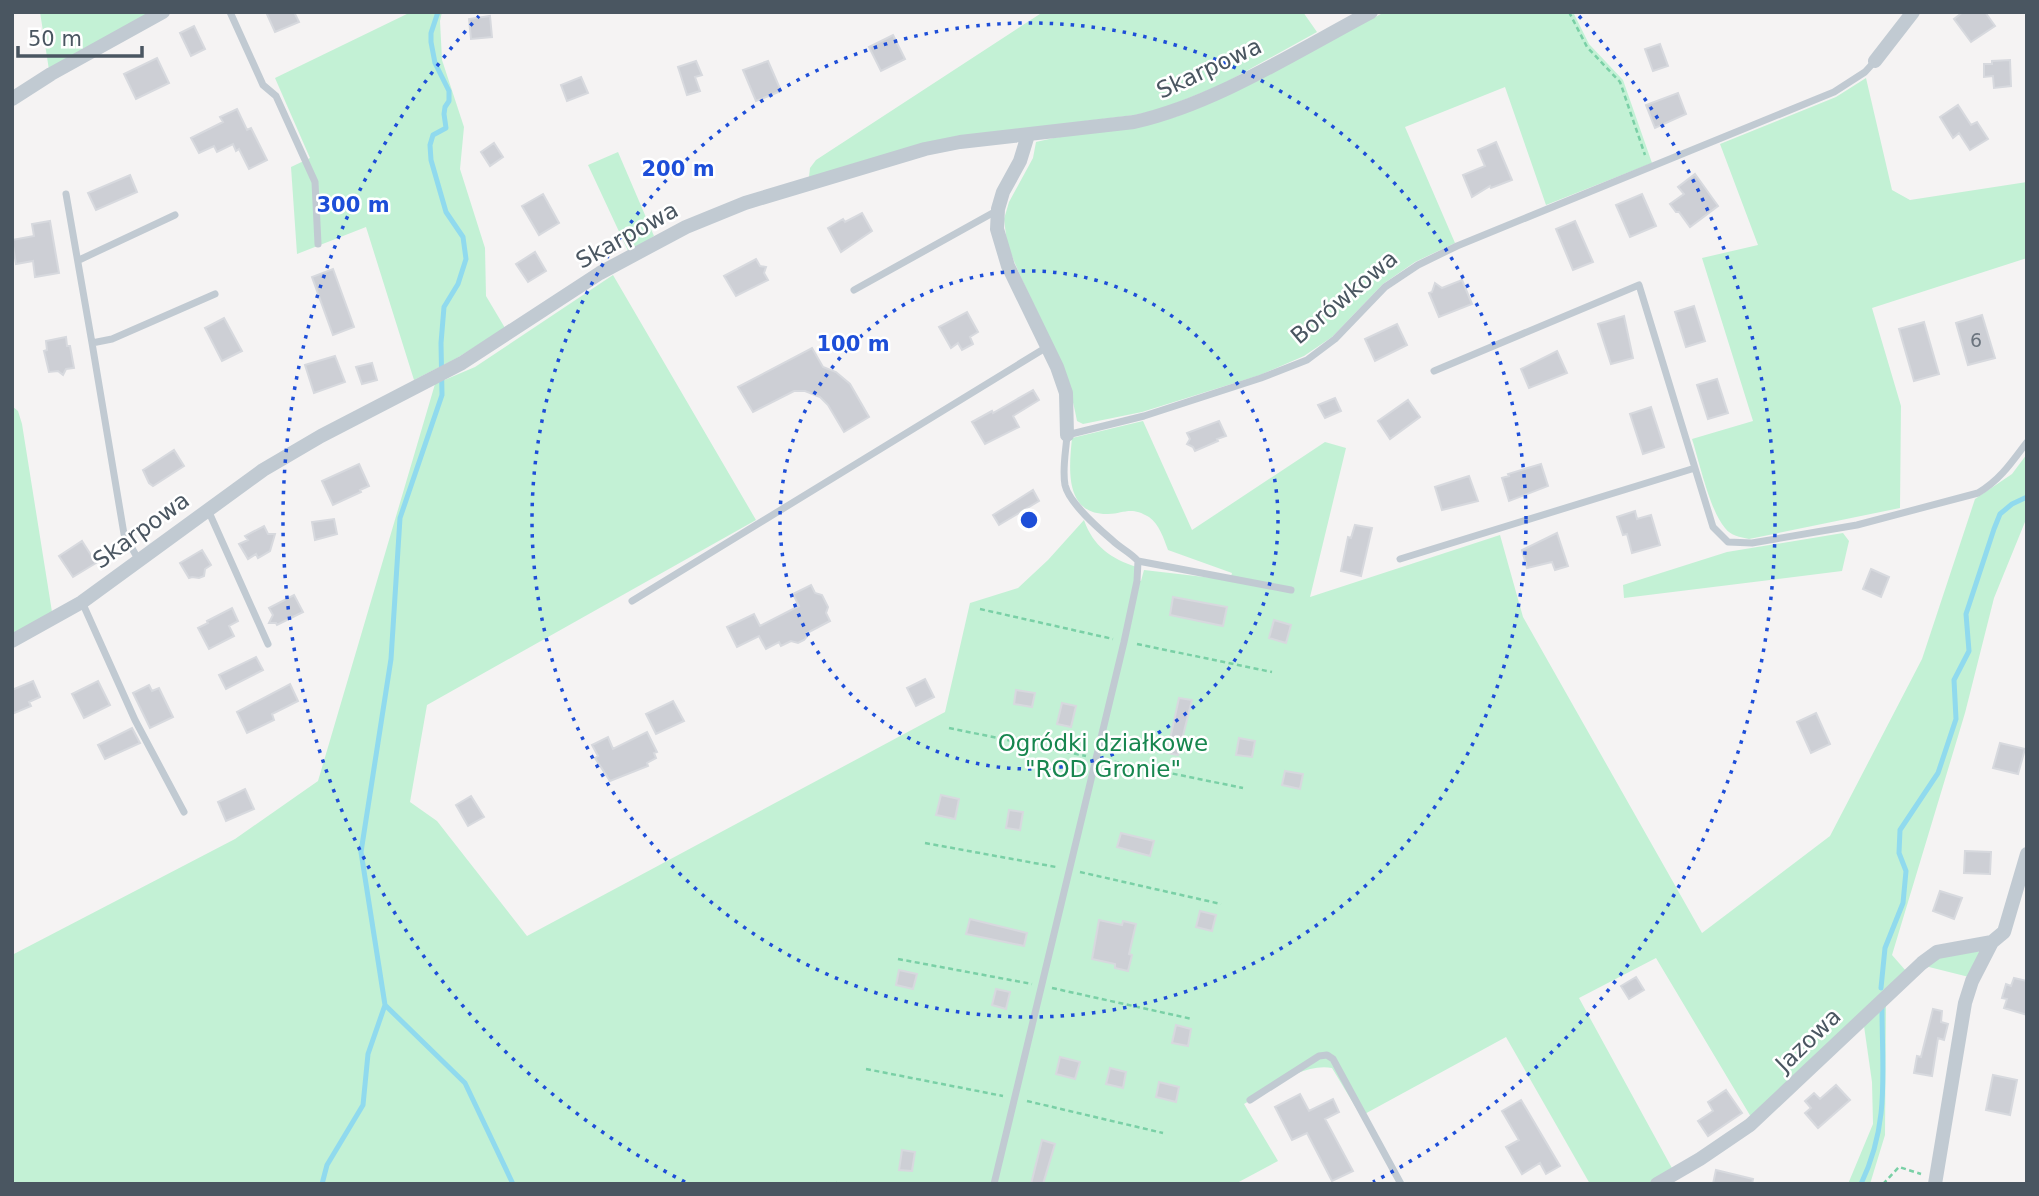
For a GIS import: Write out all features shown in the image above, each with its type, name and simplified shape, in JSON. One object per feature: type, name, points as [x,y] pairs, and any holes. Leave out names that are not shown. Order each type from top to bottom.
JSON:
[{"type":"street","points":[[12,99],[51,74],[163,12]]},
{"type":"street","name":"Skarpowa","points":[[12,641],[82,601],[263,470],[321,436],[462,363],[600,273],[686,227],[745,203],[925,149],[960,142],[1134,122],[1185,107],[1208,98],[1371,12]]},
{"type":"street","name":"Borówkowa","points":[[1875,61],[1913,12]]},
{"type":"street","points":[[1028,135],[1020,161],[1003,192],[998,209],[997,229],[1001,247],[1066,393],[1067,435]]},
{"type":"street","points":[[1935,1184],[1965,1003],[1972,981],[1992,942],[2004,932],[2027,854]]},
{"type":"street","name":"Jazowa","points":[[1657,1184],[1750,1125],[1922,963],[1937,952],[1992,942]]},
{"type":"lane","points":[[230,12],[264,85],[276,96],[315,182],[318,244]]},
{"type":"lane","name":"Borówkowa","points":[[1067,435],[1144,416],[1307,360],[1335,339],[1385,287],[1418,265],[1457,246],[1834,92],[1865,72],[1875,61]]},
{"type":"lane","points":[[66,194],[124,534],[138,559]]},
{"type":"lane","points":[[854,290],[998,209]]},
{"type":"lane","points":[[79,260],[175,215]]},
{"type":"lane","points":[[1434,371],[1639,285],[1713,527],[1728,542],[1752,543],[1857,526],[1978,493],[1993,484],[2027,442]]},
{"type":"lane","points":[[92,343],[112,339],[215,294]]},
{"type":"lane","points":[[632,601],[1046,347]]},
{"type":"lane","points":[[1067,435],[1064,477],[1071,498],[1113,541],[1138,561],[1290,590]]},
{"type":"lane","points":[[1400,559],[1695,468]]},
{"type":"lane","points":[[208,509],[268,644]]},
{"type":"lane","points":[[994,1184],[1124,642],[1137,581],[1138,561]]},
{"type":"lane","points":[[82,601],[135,720],[184,812]]},
{"type":"lane","points":[[1250,1100],[1319,1056],[1326,1055],[1333,1059],[1401,1184]]},
{"type":"path","points":[[1569,12],[1587,47],[1620,82],[1650,168]]},
{"type":"path","points":[[1883,1184],[1899,1167],[1922,1174],[1925,1164]]},
{"type":"green space","points":[[40,12],[153,12],[49,70]]},
{"type":"green space","points":[[411,12],[442,12],[442,60],[464,127],[460,169],[485,248],[486,296],[505,328],[457,358],[414,380],[366,227],[297,254],[291,167],[310,158],[275,78]]},
{"type":"green space","points":[[1043,12],[1303,12],[1317,32],[1221,85],[1161,109],[1135,115],[1045,126],[809,177],[810,168],[816,160]]},
{"type":"green space","points":[[1385,12],[1573,12],[1589,44],[1623,80],[1652,163],[1546,205],[1505,87],[1405,127],[1455,243],[1415,262],[1383,284],[1332,337],[1304,356],[1260,375],[1142,412],[1083,424],[1077,421],[1056,353],[1007,243],[1004,219],[1009,202],[1033,158],[1036,142],[1143,125],[1178,116]]},
{"type":"green space","points":[[1866,78],[1892,190],[1910,200],[2027,182],[2027,258],[1872,308],[1901,406],[1900,508],[1749,539],[1739,537],[1727,531],[1714,510],[1692,439],[1753,421],[1702,258],[1758,245],[1720,144],[1836,97]]},
{"type":"green space","points":[[618,152],[654,236],[629,253],[588,165]]},
{"type":"green space","name":"Ogródki działkowe \"ROD Gronie\"","points":[[613,275],[756,520],[427,705],[410,802],[437,821],[527,936],[945,712],[970,603],[1018,588],[1084,520],[1092,537],[1104,550],[1137,567],[1134,580],[1141,581],[1144,570],[1230,580],[1232,573],[1168,550],[1161,532],[1149,517],[1133,511],[1108,514],[1094,512],[1083,507],[1076,498],[1070,475],[1072,438],[1143,421],[1192,530],[1325,442],[1346,448],[1310,597],[1500,535],[1523,617],[1702,933],[1830,836],[1922,659],[1975,499],[2012,474],[2027,454],[2027,517],[1994,598],[1965,713],[1892,955],[1906,971],[1751,1117],[1656,958],[1579,998],[1673,1170],[1651,1184],[1590,1184],[1506,1037],[1361,1116],[1332,1068],[1309,1069],[1287,1078],[1244,1104],[1278,1161],[1235,1184],[12,1184],[12,955],[235,839],[318,781],[435,384],[475,367]]},
{"type":"green space","points":[[12,406],[18,411],[22,424],[52,612],[12,635]]},
{"type":"green space","points":[[1843,533],[1849,541],[1842,571],[1624,598],[1623,585],[1727,552]]},
{"type":"green space","points":[[1966,949],[1981,952],[1969,977],[1925,966],[1940,955]]},
{"type":"green space","points":[[1886,1003],[1885,1135],[1870,1184],[1848,1184],[1873,1124],[1872,1082],[1864,1026]]},
{"type":"building","points":[[266,12],[294,12],[299,22],[275,32]]},
{"type":"building","points":[[1963,12],[1985,12],[1995,26],[1971,42],[1954,19]]},
{"type":"building","points":[[490,16],[492,37],[471,39],[469,19]]},
{"type":"building","points":[[194,26],[205,49],[191,56],[180,33]]},
{"type":"building","points":[[893,35],[905,59],[881,71],[869,47]]},
{"type":"building","points":[[1660,44],[1668,66],[1653,71],[1645,49]]},
{"type":"building","points":[[157,58],[169,83],[136,99],[124,74]]},
{"type":"building","points":[[2010,60],[2011,86],[1994,88],[1993,76],[1984,77],[1984,64]]},
{"type":"building","points":[[696,61],[702,75],[695,77],[700,91],[687,95],[678,67]]},
{"type":"building","points":[[768,61],[781,91],[756,101],[743,70]]},
{"type":"building","points":[[581,77],[588,93],[567,101],[561,85]]},
{"type":"building","points":[[1678,93],[1686,114],[1655,128],[1646,105]]},
{"type":"building","points":[[1958,105],[1971,125],[1977,122],[1988,139],[1970,150],[1959,133],[1953,138],[1940,117]]},
{"type":"building","points":[[237,109],[247,130],[251,128],[267,160],[249,169],[239,149],[236,151],[233,144],[217,152],[214,146],[199,153],[191,138],[223,122],[220,117]]},
{"type":"building","points":[[1496,142],[1512,180],[1491,188],[1490,186],[1472,197],[1463,175],[1485,166],[1478,150]]},
{"type":"building","points":[[494,143],[503,157],[490,166],[481,152]]},
{"type":"building","points":[[1695,174],[1718,206],[1690,227],[1670,204],[1684,194],[1678,187]]},
{"type":"building","points":[[130,175],[137,192],[96,210],[88,193]]},
{"type":"building","points":[[543,194],[559,223],[539,235],[522,206]]},
{"type":"building","points":[[1642,194],[1656,226],[1630,237],[1616,205]]},
{"type":"building","points":[[862,213],[872,231],[841,252],[828,228],[843,219],[845,222]]},
{"type":"building","points":[[50,221],[59,273],[35,277],[33,261],[16,264],[12,240],[34,236],[32,224]]},
{"type":"building","points":[[1575,221],[1593,262],[1573,270],[1556,229]]},
{"type":"building","points":[[535,252],[546,271],[528,282],[516,264]]},
{"type":"building","points":[[756,259],[760,266],[766,267],[764,273],[768,280],[736,296],[724,276]]},
{"type":"building","points":[[333,269],[354,327],[333,335],[312,277]]},
{"type":"building","points":[[1462,280],[1472,304],[1439,317],[1429,293],[1435,283],[1442,288]]},
{"type":"building","points":[[1694,306],[1705,341],[1686,347],[1675,312]]},
{"type":"building","points":[[967,312],[978,332],[970,337],[973,344],[962,350],[958,343],[951,348],[939,327]]},
{"type":"building","points":[[1982,315],[1995,358],[1968,365],[1956,323]]},
{"type":"building","points":[[1624,316],[1633,358],[1611,364],[1598,324]]},
{"type":"building","points":[[224,318],[242,351],[222,361],[205,328]]},
{"type":"building","points":[[1924,322],[1939,374],[1914,381],[1899,329]]},
{"type":"building","points":[[1397,324],[1407,345],[1375,361],[1365,339]]},
{"type":"building","points":[[66,337],[74,368],[66,369],[63,375],[58,371],[49,372],[44,351],[47,350],[46,341]]},
{"type":"building","points":[[812,348],[823,367],[836,372],[850,384],[869,417],[844,432],[820,397],[805,391],[794,391],[753,412],[738,387]]},
{"type":"building","points":[[1557,351],[1567,373],[1529,388],[1521,369]]},
{"type":"building","points":[[335,356],[345,382],[314,393],[305,365]]},
{"type":"building","points":[[372,363],[377,380],[362,384],[356,367]]},
{"type":"building","points":[[1717,379],[1728,413],[1708,419],[1697,385]]},
{"type":"building","points":[[1033,390],[1039,400],[1013,416],[1019,427],[985,444],[972,422]]},
{"type":"building","points":[[1335,398],[1341,411],[1325,418],[1318,405]]},
{"type":"building","points":[[1408,400],[1420,417],[1390,439],[1378,421]]},
{"type":"building","points":[[1651,407],[1664,447],[1643,454],[1630,414]]},
{"type":"building","points":[[1219,421],[1226,436],[1195,451],[1187,444],[1190,439],[1187,433]]},
{"type":"building","points":[[174,450],[184,466],[153,486],[143,470]]},
{"type":"building","points":[[359,464],[369,486],[333,505],[322,481]]},
{"type":"building","points":[[1541,464],[1548,486],[1509,501],[1502,478]]},
{"type":"building","points":[[1469,476],[1478,501],[1442,510],[1435,487]]},
{"type":"building","points":[[1033,490],[1039,501],[999,525],[993,515]]},
{"type":"building","points":[[1635,511],[1637,519],[1651,515],[1660,545],[1632,553],[1627,534],[1623,535],[1617,517]]},
{"type":"building","points":[[334,519],[337,534],[315,540],[312,522]]},
{"type":"building","points":[[1355,525],[1372,528],[1361,576],[1341,571],[1348,537],[1351,538]]},
{"type":"building","points":[[264,526],[268,534],[275,534],[270,551],[258,558],[256,554],[248,559],[239,544],[248,540],[245,536]]},
{"type":"building","points":[[1557,533],[1568,566],[1555,570],[1552,562],[1527,568],[1522,550]]},
{"type":"building","points":[[82,541],[96,563],[73,577],[59,556]]},
{"type":"building","points":[[202,550],[211,565],[205,569],[204,576],[189,578],[180,563]]},
{"type":"building","points":[[1871,569],[1889,577],[1881,597],[1863,589]]},
{"type":"building","points":[[811,585],[815,593],[822,595],[828,607],[826,613],[830,621],[807,633],[804,640],[798,643],[791,641],[781,646],[779,642],[766,649],[759,636],[737,647],[727,627],[754,614],[760,626],[799,606],[793,594]]},
{"type":"building","points":[[294,595],[303,612],[277,625],[269,623],[273,615],[269,608]]},
{"type":"building","points":[[1173,597],[1227,607],[1223,626],[1170,615]]},
{"type":"building","points":[[232,608],[238,621],[229,626],[234,636],[209,649],[198,628]]},
{"type":"building","points":[[1274,620],[1291,625],[1286,643],[1269,638]]},
{"type":"building","points":[[256,657],[263,670],[226,689],[219,675]]},
{"type":"building","points":[[925,679],[934,697],[916,706],[907,688]]},
{"type":"building","points":[[33,681],[40,697],[29,702],[31,706],[12,714],[12,690]]},
{"type":"building","points":[[98,681],[110,705],[84,718],[72,694]]},
{"type":"building","points":[[290,684],[298,701],[272,714],[274,720],[247,733],[237,712]]},
{"type":"building","points":[[149,685],[152,691],[159,688],[173,717],[150,728],[133,693]]},
{"type":"building","points":[[1016,690],[1035,693],[1032,707],[1014,704]]},
{"type":"building","points":[[1179,698],[1192,700],[1178,755],[1167,753]]},
{"type":"building","points":[[673,701],[684,721],[656,734],[646,714]]},
{"type":"building","points":[[1062,703],[1076,706],[1071,727],[1057,724]]},
{"type":"building","points":[[1816,713],[1830,744],[1811,753],[1797,722]]},
{"type":"building","points":[[132,728],[140,743],[105,759],[98,745]]},
{"type":"building","points":[[647,732],[657,752],[654,753],[656,758],[647,763],[648,766],[610,781],[595,758],[598,756],[592,745],[608,737],[613,749]]},
{"type":"building","points":[[1239,738],[1255,741],[1252,757],[1236,755]]},
{"type":"building","points":[[2000,743],[2025,749],[2018,774],[1993,768]]},
{"type":"building","points":[[1285,771],[1303,774],[1300,789],[1282,785]]},
{"type":"building","points":[[245,789],[254,809],[226,821],[218,802]]},
{"type":"building","points":[[941,795],[959,799],[955,819],[936,815]]},
{"type":"building","points":[[471,796],[484,817],[468,826],[456,805]]},
{"type":"building","points":[[1009,810],[1023,812],[1020,830],[1006,828]]},
{"type":"building","points":[[1121,833],[1154,841],[1150,856],[1117,847]]},
{"type":"building","points":[[1965,851],[1991,852],[1990,874],[1964,873]]},
{"type":"building","points":[[1940,891],[1962,898],[1954,919],[1933,911]]},
{"type":"building","points":[[1200,911],[1216,915],[1212,931],[1196,927]]},
{"type":"building","points":[[970,919],[1027,933],[1024,946],[966,934]]},
{"type":"building","points":[[1099,920],[1122,925],[1123,921],[1136,924],[1128,971],[1115,968],[1115,964],[1092,959]]},
{"type":"building","points":[[899,970],[917,974],[913,989],[896,985]]},
{"type":"building","points":[[1636,977],[1644,990],[1629,999],[1621,986]]},
{"type":"building","points":[[2014,978],[2027,981],[2027,1015],[2004,1008],[2007,999],[2002,998],[2006,984],[2011,986]]},
{"type":"building","points":[[996,989],[1010,992],[1006,1009],[992,1005]]},
{"type":"building","points":[[1933,1009],[1942,1011],[1941,1022],[1948,1024],[1944,1040],[1938,1038],[1932,1076],[1914,1073],[1917,1056],[1921,1057]]},
{"type":"building","points":[[1176,1025],[1191,1029],[1188,1046],[1172,1043]]},
{"type":"building","points":[[1060,1057],[1080,1062],[1075,1079],[1056,1074]]},
{"type":"building","points":[[1110,1068],[1126,1072],[1123,1088],[1106,1084]]},
{"type":"building","points":[[1993,1075],[2017,1080],[2010,1115],[1986,1110]]},
{"type":"building","points":[[1159,1082],[1179,1087],[1176,1102],[1156,1097]]},
{"type":"building","points":[[1836,1085],[1850,1100],[1818,1128],[1805,1113],[1811,1108],[1805,1101],[1814,1093],[1820,1099]]},
{"type":"building","points":[[1726,1090],[1742,1113],[1708,1136],[1698,1121],[1713,1111],[1708,1102]]},
{"type":"building","points":[[1300,1094],[1309,1111],[1333,1099],[1339,1112],[1325,1119],[1353,1171],[1332,1181],[1307,1133],[1292,1140],[1275,1107]]},
{"type":"building","points":[[1521,1100],[1560,1166],[1546,1174],[1540,1163],[1522,1174],[1506,1147],[1519,1140],[1502,1111]]},
{"type":"building","points":[[1042,1140],[1055,1144],[1043,1184],[1031,1184]]},
{"type":"building","points":[[902,1150],[915,1152],[912,1171],[899,1170]]},
{"type":"building","points":[[1716,1170],[1753,1179],[1752,1184],[1713,1184]]},
{"type":"waterway","points":[[322,1184],[327,1165],[363,1105],[368,1054],[385,1005],[361,852],[391,659],[400,518],[442,395],[441,343],[444,307],[458,284],[466,259],[463,237],[446,212],[431,160],[430,145],[433,135],[446,128],[444,114],[449,101],[449,91],[435,63],[431,42],[438,12]]},
{"type":"waterway","points":[[1881,988],[1885,948],[1903,903],[1906,871],[1899,853],[1900,830],[1938,773],[1956,719],[1954,680],[1969,651],[1966,614],[1994,529],[2000,514],[2027,497]]},
{"type":"waterway","points":[[385,1005],[465,1083],[513,1184]]},
{"type":"waterway","points":[[1861,1184],[1877,1140],[1880,1119],[1883,1076],[1882,1008]]}]
